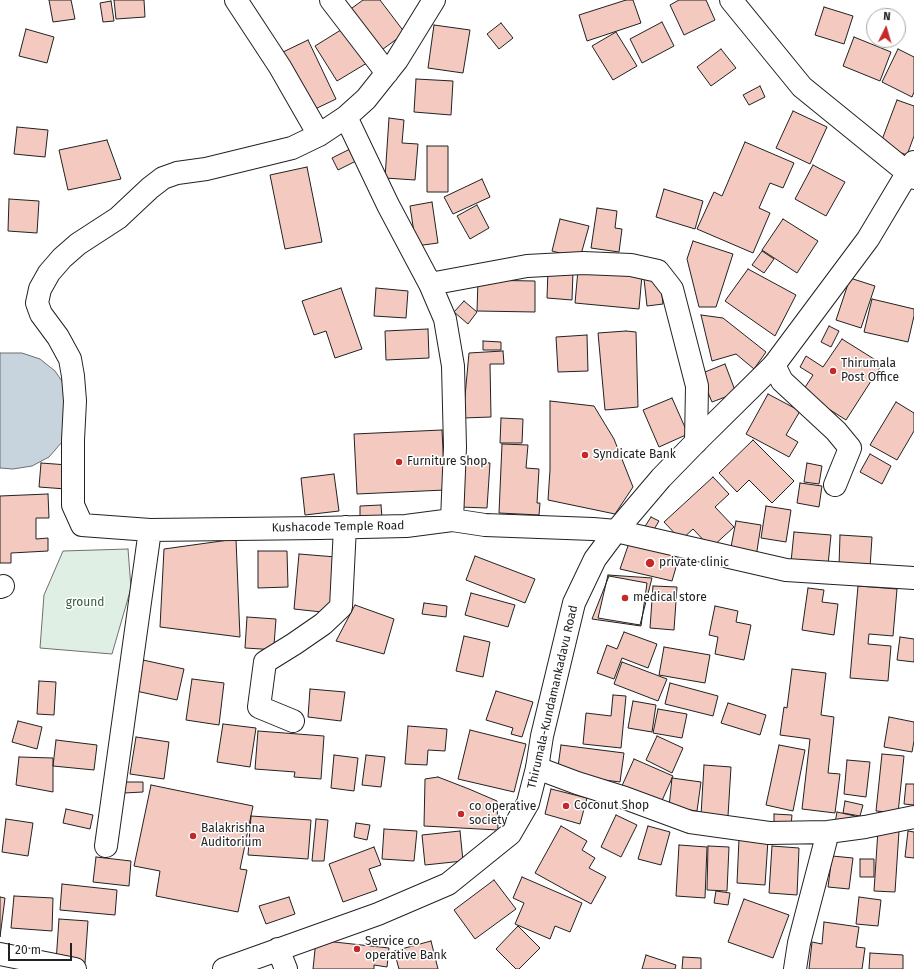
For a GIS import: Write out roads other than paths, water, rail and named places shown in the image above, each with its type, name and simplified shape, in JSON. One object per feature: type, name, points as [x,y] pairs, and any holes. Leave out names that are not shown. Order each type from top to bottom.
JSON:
[{"type":"street","points":[[236,0],[280,66],[319,135],[346,117],[366,99],[397,60],[434,0]]},
{"type":"street","points":[[331,0],[387,73]]},
{"type":"street","points":[[731,0],[802,87],[912,171]]},
{"type":"street","points":[[346,117],[388,205],[430,284],[445,319],[453,366],[454,447],[452,520]]},
{"type":"street","name":"Kushacode Temple Road","points":[[319,135],[292,148],[206,169],[177,173],[163,178],[118,218],[78,244],[62,258],[49,273],[40,289],[37,303],[70,360],[76,401],[73,440],[73,505],[82,526],[150,530],[345,527],[406,526],[452,520],[485,525],[616,531],[786,570],[914,578]]},
{"type":"street","name":"Thirumala-Kundamankadavu Road","points":[[224,969],[282,959],[378,914],[448,884],[510,834],[528,803],[537,768],[542,736],[574,603],[595,559],[616,531],[662,478],[774,365],[868,239],[912,171]]},
{"type":"street","points":[[430,284],[527,266],[583,263],[631,265],[658,271],[672,289],[697,386],[696,442]]},
{"type":"street","points":[[774,365],[782,381],[836,431],[850,448],[835,485]]},
{"type":"street","points":[[293,721],[259,707],[265,662],[323,624],[341,607],[345,527]]},
{"type":"street","points":[[106,846],[150,530]]},
{"type":"street","points":[[537,768],[690,822],[769,833],[828,832],[865,828],[914,817]]},
{"type":"street","points":[[795,969],[799,943],[828,832]]},
{"type":"street","points":[[0,954],[75,969]]},
{"type":"place","name":"Thirumala Post Office","points":[[833,371]]},
{"type":"place","name":"Syndicate Bank","points":[[585,455]]},
{"type":"place","name":"Furniture Shop","points":[[399,462]]},
{"type":"place","name":"private clinic","points":[[650,563]]},
{"type":"place","name":"medical store","points":[[625,598]]},
{"type":"place","name":"Coconut Shop","points":[[566,806]]},
{"type":"place","name":"co operative society","points":[[461,814]]},
{"type":"place","name":"Balakrishna Auditorium","points":[[193,836]]},
{"type":"place","name":"Service co operative Bank","points":[[357,949]]},
{"type":"park label","name":"ground","points":[[85,603]]}]
